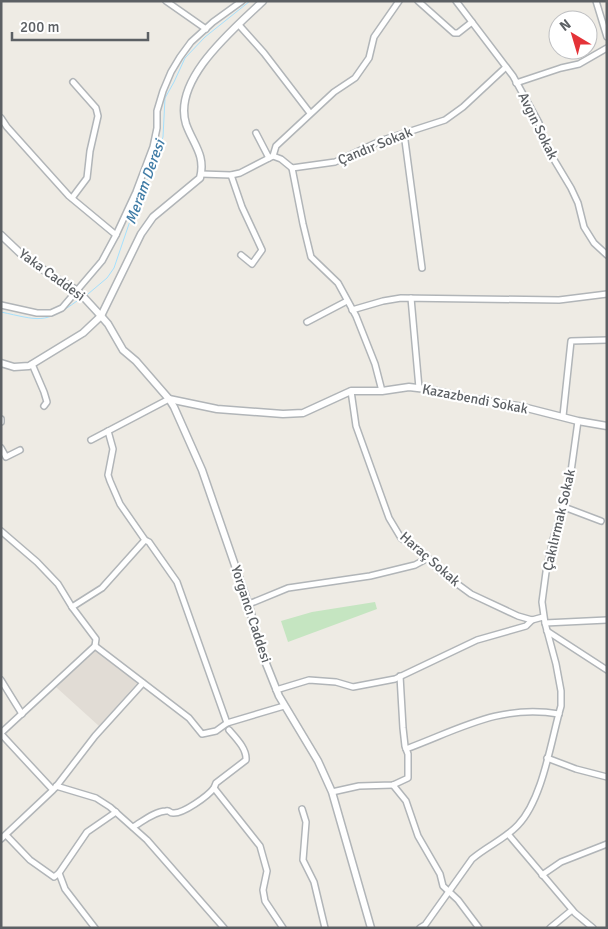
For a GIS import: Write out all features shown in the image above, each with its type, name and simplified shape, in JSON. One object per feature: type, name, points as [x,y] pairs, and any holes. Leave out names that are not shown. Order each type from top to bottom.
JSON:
[{"type":"street","points":[[166,1],[206,29]]},
{"type":"street","points":[[1,305],[37,313],[51,313],[62,308],[102,261],[136,192],[153,147],[157,128],[157,111],[163,91],[180,57],[191,42],[242,1]]},
{"type":"street","points":[[1,363],[14,367],[32,364],[83,332],[102,316],[140,234],[153,217],[195,183],[202,174],[202,157],[186,122],[184,110],[186,98],[200,68],[211,52],[263,1]]},
{"type":"street","points":[[202,174],[231,175],[240,173],[271,157],[276,146],[310,113],[334,92],[355,78],[368,58],[374,36],[399,1]]},
{"type":"street","points":[[418,1],[454,33],[458,33],[472,22]]},
{"type":"street","name":"Avgın Sokak","points":[[456,1],[516,82],[539,123],[544,144],[571,188],[578,203],[584,227],[594,243],[607,256]]},
{"type":"street","points":[[596,1],[607,37]]},
{"type":"street","points":[[239,24],[310,113]]},
{"type":"street","points":[[516,82],[579,64],[607,48]]},
{"type":"street","name":"Çandır Sokak","points":[[292,168],[335,162],[380,141],[445,120],[506,67]]},
{"type":"street","points":[[72,198],[87,178],[90,151],[98,116],[96,108],[73,82]]},
{"type":"street","points":[[1,118],[72,198],[116,235]]},
{"type":"street","points":[[256,133],[271,157],[281,159],[292,168],[311,257],[338,283],[352,310],[375,364],[382,391]]},
{"type":"street","points":[[404,133],[422,268]]},
{"type":"street","points":[[231,175],[242,207],[262,250],[252,264],[241,255]]},
{"type":"street","name":"Yaka Caddesi","points":[[1,235],[20,253],[55,278],[78,291],[102,316]]},
{"type":"street","points":[[352,310],[383,301],[411,298],[560,300],[607,294]]},
{"type":"street","points":[[411,298],[419,388]]},
{"type":"street","points":[[307,322],[347,301]]},
{"type":"street","name":"Yorgancı Caddesi","points":[[102,316],[123,350],[136,361],[169,399],[202,470],[248,604],[261,651],[276,690],[318,761],[332,792],[371,928]]},
{"type":"street","points":[[563,416],[571,341],[607,340]]},
{"type":"street","points":[[32,364],[46,397],[47,402],[44,406]]},
{"type":"street","name":"Kazazbendi Sokak","points":[[169,399],[217,409],[283,414],[303,413],[351,391],[382,391],[409,387],[523,407],[578,421],[607,426]]},
{"type":"street","name":"Haraç Sokak","points":[[351,391],[356,426],[389,518],[401,538],[420,550],[441,572],[471,594],[518,616],[532,620]]},
{"type":"street","points":[[91,440],[169,399]]},
{"type":"street","name":"Çakılırmak Sokak","points":[[420,928],[425,925],[472,859],[481,851],[502,840],[522,820],[534,798],[547,758],[561,706],[561,691],[544,620],[542,602],[553,540],[570,486],[578,421]]},
{"type":"street","points":[[108,431],[113,450],[108,475],[110,481],[120,504],[144,540],[150,542],[177,582],[227,723]]},
{"type":"street","points":[[1,448],[6,458],[20,450]]},
{"type":"street","points":[[564,507],[601,521]]},
{"type":"street","points":[[1,531],[37,562],[58,584],[72,607],[96,639],[95,646],[1,734],[55,788],[96,798],[116,812],[147,840],[224,928]]},
{"type":"street","points":[[72,607],[102,588],[122,568],[144,540]]},
{"type":"street","points":[[248,604],[288,588],[370,576],[415,564],[428,558]]},
{"type":"street","points":[[276,690],[309,680],[336,682],[353,687],[395,679],[477,640],[526,626],[532,620],[607,620]]},
{"type":"street","points":[[547,632],[607,670]]},
{"type":"street","points":[[95,646],[189,718],[202,734],[216,730],[227,723],[284,706]]},
{"type":"street","points":[[332,792],[359,786],[393,785],[408,778],[408,754],[402,728],[400,676]]},
{"type":"street","points":[[1,680],[22,714]]},
{"type":"street","points":[[116,812],[87,832],[54,878],[3,837],[55,788],[95,736],[143,683]]},
{"type":"street","points":[[406,749],[495,715],[529,710],[559,714]]},
{"type":"street","points":[[133,827],[166,810],[174,813],[181,811],[201,800],[214,788],[216,783],[246,760],[246,754],[238,740],[229,730]]},
{"type":"street","points":[[547,758],[576,769],[607,777]]},
{"type":"street","points":[[393,785],[406,801],[418,836],[440,874],[443,886],[450,891],[478,928]]},
{"type":"street","points":[[214,788],[260,846],[266,872],[265,901],[283,928]]},
{"type":"street","points":[[302,809],[306,822],[303,860],[314,882],[325,928]]},
{"type":"street","points":[[508,834],[572,910],[593,928]]},
{"type":"street","points":[[542,875],[560,862],[607,844]]},
{"type":"street","points":[[59,873],[65,889],[95,928]]},
{"type":"street","points":[[550,928],[572,910]]},
{"type":"shaded area","points":[[94,649],[138,682],[99,726],[56,687]]},
{"type":"green space","points":[[375,602],[377,609],[288,642],[281,621],[312,612]]},
{"type":"waterway","name":"Meram Deresi","points":[[88,294],[107,278],[114,268],[163,137],[165,98],[185,58],[205,37],[250,1]]},
{"type":"waterway","name":"Meram Deresi","points":[[1,312],[33,318],[48,317],[57,314],[77,301]]}]
